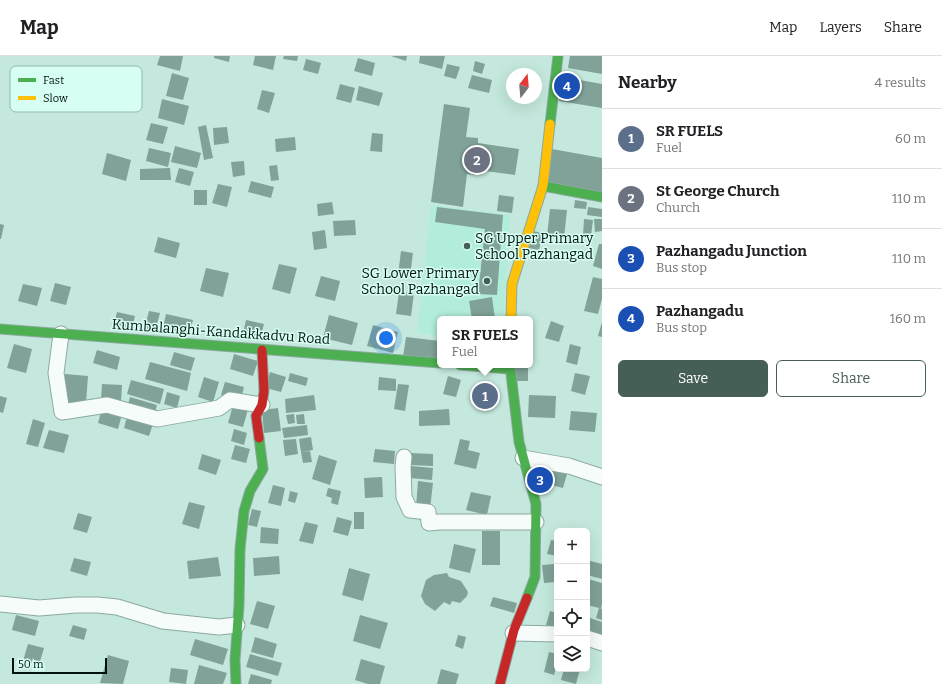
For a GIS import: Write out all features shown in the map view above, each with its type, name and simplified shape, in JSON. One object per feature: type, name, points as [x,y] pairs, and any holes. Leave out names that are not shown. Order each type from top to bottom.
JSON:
[{"type":"main road","points":[[511,316],[512,284],[543,186],[558,56]]},
{"type":"main road","points":[[543,186],[602,197]]},
{"type":"main road","name":"Kumbalanghi-Kandakkadvu Road","points":[[0,329],[437,363]]},
{"type":"main road","points":[[236,684],[235,660],[238,625],[240,549],[244,511],[250,491],[263,469],[256,416],[262,405],[264,391],[262,350]]},
{"type":"main road","points":[[500,684],[513,633],[535,577],[536,504],[519,442],[510,368]]},
{"type":"street","points":[[61,334],[56,373],[62,412],[106,405],[157,419],[219,408],[230,400],[262,405]]},
{"type":"street","points":[[404,457],[404,497],[410,510],[428,512],[429,523],[536,522]]},
{"type":"street","points":[[523,458],[569,466],[602,477]]},
{"type":"street","points":[[0,604],[39,608],[98,605],[117,607],[163,620],[219,627],[238,625]]},
{"type":"street","points":[[513,633],[554,634]]},
{"type":"street","points":[[590,639],[602,643]]},
{"type":"shaded area","name":"SG Upper Primary School Pazhangad","points":[[431,205],[510,215],[503,316],[437,316],[437,336],[417,333]]},
{"type":"building","points":[[160,56],[183,56],[180,71],[157,65]]},
{"type":"building","points":[[214,56],[230,56],[229,62],[214,58]]},
{"type":"building","points":[[255,56],[276,56],[273,70],[253,65]]},
{"type":"building","points":[[284,56],[298,56],[297,61],[283,59]]},
{"type":"building","points":[[391,56],[407,56],[406,61]]},
{"type":"building","points":[[420,56],[445,56],[442,69],[419,63]]},
{"type":"building","points":[[570,56],[602,56],[602,74],[568,68]]},
{"type":"building","points":[[358,58],[375,63],[372,76],[354,71]]},
{"type":"building","points":[[306,59],[321,63],[318,74],[303,70]]},
{"type":"building","points":[[475,61],[485,64],[482,74],[473,71]]},
{"type":"building","points":[[447,64],[460,67],[456,79],[444,76]]},
{"type":"building","points":[[172,73],[189,78],[183,100],[166,96]]},
{"type":"building","points":[[472,75],[492,80],[489,93],[468,88]]},
{"type":"building","points":[[563,77],[602,84],[602,108],[559,101]]},
{"type":"building","points":[[340,84],[355,88],[351,103],[336,99]]},
{"type":"building","points":[[359,86],[383,93],[379,106],[356,100]]},
{"type":"building","points":[[262,90],[275,93],[269,113],[257,109]]},
{"type":"building","points":[[162,99],[189,106],[184,125],[158,118]]},
{"type":"building","points":[[444,104],[470,108],[466,137],[478,138],[478,143],[519,149],[515,175],[477,170],[476,175],[467,174],[463,207],[431,202]]},
{"type":"building","points":[[151,123],[168,127],[163,144],[146,140]]},
{"type":"building","points":[[206,125],[213,158],[204,160],[198,127]]},
{"type":"building","points":[[227,127],[229,143],[214,145],[213,128]]},
{"type":"building","points":[[372,133],[383,134],[382,152],[370,151]]},
{"type":"building","points":[[295,137],[296,150],[276,152],[275,139]]},
{"type":"building","points":[[175,146],[201,153],[197,168],[171,162]]},
{"type":"building","points":[[149,148],[171,153],[168,167],[146,161]]},
{"type":"building","points":[[552,149],[602,158],[602,193],[546,183]]},
{"type":"building","points":[[107,153],[131,160],[126,181],[102,174]]},
{"type":"building","points":[[244,161],[245,175],[233,177],[231,162]]},
{"type":"building","points":[[277,165],[279,180],[271,181],[269,166]]},
{"type":"building","points":[[170,168],[171,180],[140,180],[140,169]]},
{"type":"building","points":[[179,168],[194,172],[190,186],[175,182]]},
{"type":"building","points":[[251,181],[274,187],[271,198],[248,192]]},
{"type":"building","points":[[218,184],[232,187],[227,207],[212,203]]},
{"type":"building","points":[[194,190],[207,190],[207,205],[194,205]]},
{"type":"building","points":[[499,195],[514,197],[512,213],[497,211]]},
{"type":"building","points":[[575,200],[587,202],[586,209],[574,208]]},
{"type":"building","points":[[332,202],[334,214],[318,216],[317,204]]},
{"type":"building","name":"SG Upper Primary School Pazhangad","points":[[437,207],[503,215],[497,295],[478,294],[485,229],[435,222]]},
{"type":"building","points":[[588,207],[602,209],[602,217],[587,215]]},
{"type":"building","points":[[550,209],[567,210],[564,238],[547,236]]},
{"type":"building","points":[[584,219],[593,220],[591,236],[583,235]]},
{"type":"building","points":[[594,219],[602,219],[602,231],[595,232]]},
{"type":"building","points":[[355,220],[356,235],[334,236],[333,221]]},
{"type":"building","points":[[0,224],[4,225],[1,239],[0,239]]},
{"type":"building","points":[[325,230],[327,248],[314,250],[312,232]]},
{"type":"building","points":[[533,231],[543,233],[539,250],[528,248]]},
{"type":"building","points":[[158,237],[180,243],[176,258],[154,252]]},
{"type":"building","points":[[599,244],[602,244],[602,269],[593,266]]},
{"type":"building","points":[[401,251],[413,253],[410,276],[398,275]]},
{"type":"building","points":[[279,264],[297,268],[290,294],[272,289]]},
{"type":"building","points":[[206,268],[229,273],[223,297],[200,291]]},
{"type":"building","points":[[321,276],[340,281],[335,301],[315,296]]},
{"type":"building","points":[[593,277],[602,279],[602,299],[598,314],[584,311]]},
{"type":"building","points":[[55,283],[71,287],[66,305],[50,301]]},
{"type":"building","points":[[23,284],[42,288],[37,306],[18,301]]},
{"type":"building","points":[[399,292],[414,293],[411,316],[396,314]]},
{"type":"building","points":[[492,297],[495,316],[472,316],[469,301]]},
{"type":"building","points":[[149,311],[160,313],[155,332],[144,330]]},
{"type":"building","points":[[117,312],[135,316],[132,328],[114,324]]},
{"type":"building","points":[[166,314],[193,320],[189,335],[163,328]]},
{"type":"building","points":[[329,315],[358,323],[352,345],[323,338]]},
{"type":"building","points":[[246,320],[264,324],[260,339],[243,334]]},
{"type":"building","points":[[551,321],[564,326],[559,342],[545,338]]},
{"type":"building","points":[[602,322],[602,337],[598,336]]},
{"type":"building","points":[[373,325],[398,332],[393,353],[367,346]]},
{"type":"building","points":[[406,337],[437,341],[437,361],[403,357]]},
{"type":"building","points":[[14,344],[32,349],[26,373],[7,368]]},
{"type":"building","points":[[570,344],[581,347],[577,365],[566,362]]},
{"type":"building","points":[[97,350],[120,357],[117,370],[93,363]]},
{"type":"building","points":[[174,352],[195,358],[191,371],[170,365]]},
{"type":"building","points":[[234,354],[258,361],[253,376],[230,369]]},
{"type":"building","points":[[150,362],[191,373],[187,391],[145,379]]},
{"type":"building","points":[[516,368],[528,368],[528,381],[516,381]]},
{"type":"building","points":[[270,372],[286,377],[281,392],[266,388]]},
{"type":"building","points":[[290,373],[308,378],[306,386],[288,381]]},
{"type":"building","points":[[575,373],[590,376],[585,395],[571,391]]},
{"type":"building","points":[[65,374],[88,376],[86,403],[64,402]]},
{"type":"building","points":[[448,376],[461,380],[456,397],[443,394]]},
{"type":"building","points":[[204,377],[219,382],[213,402],[198,397]]},
{"type":"building","points":[[379,377],[396,379],[396,391],[378,390]]},
{"type":"building","points":[[131,380],[164,389],[160,404],[127,394]]},
{"type":"building","points":[[225,382],[244,387],[241,400],[221,395]]},
{"type":"building","points":[[102,384],[122,385],[121,401],[101,400]]},
{"type":"building","points":[[398,384],[409,385],[405,411],[394,409]]},
{"type":"building","points":[[167,392],[180,396],[177,408],[164,404]]},
{"type":"building","points":[[314,395],[316,410],[286,413],[285,399]]},
{"type":"building","points":[[529,395],[556,396],[555,418],[528,417]]},
{"type":"building","points":[[0,396],[7,398],[3,413],[0,412]]},
{"type":"building","points":[[130,397],[157,405],[154,416],[127,408]]},
{"type":"building","points":[[234,402],[249,406],[243,427],[228,423]]},
{"type":"building","points":[[102,408],[122,414],[118,429],[98,423]]},
{"type":"building","points":[[278,408],[281,431],[264,433],[262,410]]},
{"type":"building","points":[[449,409],[450,425],[419,426],[419,411]]},
{"type":"building","points":[[571,411],[597,413],[595,432],[569,430]]},
{"type":"building","points":[[128,413],[154,421],[149,436],[124,428]]},
{"type":"building","points":[[294,414],[295,423],[288,424],[286,415]]},
{"type":"building","points":[[304,414],[305,424],[297,424],[296,415]]},
{"type":"building","points":[[33,419],[45,423],[38,447],[26,444]]},
{"type":"building","points":[[307,425],[308,435],[284,438],[282,428]]},
{"type":"building","points":[[234,429],[247,433],[244,445],[231,441]]},
{"type":"building","points":[[49,430],[69,435],[64,453],[43,448]]},
{"type":"building","points":[[311,437],[313,450],[301,452],[299,439]]},
{"type":"building","points":[[296,439],[298,454],[285,456],[283,440]]},
{"type":"building","points":[[460,439],[470,441],[468,450],[480,453],[476,469],[454,464]]},
{"type":"building","points":[[235,445],[250,449],[246,463],[231,459]]},
{"type":"building","points":[[375,449],[395,451],[394,464],[373,462]]},
{"type":"building","points":[[310,451],[312,462],[303,463],[301,452]]},
{"type":"building","points":[[410,453],[433,454],[433,466],[410,465]]},
{"type":"building","points":[[202,454],[221,460],[216,475],[198,469]]},
{"type":"building","points":[[319,455],[337,461],[330,485],[312,479]]},
{"type":"building","points":[[411,466],[433,468],[432,480],[410,478]]},
{"type":"building","points":[[538,467],[567,474],[563,488],[535,481]]},
{"type":"building","points":[[382,477],[383,497],[365,498],[364,478]]},
{"type":"building","points":[[418,481],[433,483],[430,509],[416,507]]},
{"type":"building","points":[[273,485],[285,488],[281,506],[268,503]]},
{"type":"building","points":[[328,488],[341,491],[338,505],[331,503],[332,498],[326,496]]},
{"type":"building","points":[[290,491],[298,493],[295,503],[288,501]]},
{"type":"building","points":[[471,492],[491,496],[487,515],[466,510]]},
{"type":"building","points":[[189,502],[205,506],[199,529],[182,524]]},
{"type":"building","points":[[252,509],[261,511],[257,527],[248,525]]},
{"type":"building","points":[[354,512],[364,512],[364,529],[354,529]]},
{"type":"building","points":[[78,513],[92,517],[87,533],[73,529]]},
{"type":"building","points":[[337,517],[352,521],[348,536],[333,532]]},
{"type":"building","points":[[305,522],[318,525],[313,544],[299,541]]},
{"type":"building","points":[[261,527],[279,529],[278,544],[260,543]]},
{"type":"building","points":[[482,531],[500,531],[500,565],[482,565]]},
{"type":"building","points":[[551,540],[554,540],[554,555],[547,554]]},
{"type":"building","points":[[454,544],[476,549],[470,573],[449,568]]},
{"type":"building","points":[[279,556],[280,574],[254,576],[253,558]]},
{"type":"building","points":[[218,557],[221,576],[189,579],[187,561]]},
{"type":"building","points":[[74,558],[91,562],[87,576],[70,571]]},
{"type":"building","points":[[590,561],[602,564],[602,579],[590,576]]},
{"type":"building","points":[[554,564],[554,582],[544,583],[542,565]]},
{"type":"building","points":[[349,568],[370,574],[363,601],[342,595]]},
{"type":"building","points":[[447,573],[449,577],[461,581],[468,592],[467,596],[460,603],[452,601],[450,605],[444,602],[435,611],[425,604],[421,596],[426,580],[434,575]]},
{"type":"building","points":[[590,580],[602,583],[602,620],[596,618],[599,608],[590,606]]},
{"type":"building","points":[[493,597],[517,603],[514,613],[490,606]]},
{"type":"building","points":[[257,601],[275,606],[268,629],[250,624]]},
{"type":"building","points":[[550,611],[554,612],[554,627],[546,625]]},
{"type":"building","points":[[16,615],[39,621],[35,636],[12,630]]},
{"type":"building","points":[[360,615],[388,623],[380,649],[353,641]]},
{"type":"building","points":[[590,618],[602,622],[602,638],[590,635]]},
{"type":"building","points":[[73,625],[87,629],[84,640],[69,636]]},
{"type":"building","points":[[458,635],[466,637],[463,649],[455,646]]},
{"type":"building","points":[[255,637],[277,644],[273,658],[251,652]]},
{"type":"building","points":[[195,639],[228,649],[223,665],[190,655]]},
{"type":"building","points":[[28,644],[44,648],[39,665],[23,661]]},
{"type":"building","points":[[549,652],[554,653],[554,675],[544,672]]},
{"type":"building","points":[[250,654],[282,663],[278,676],[246,667]]},
{"type":"building","points":[[108,655],[129,661],[123,684],[100,683]]},
{"type":"building","points":[[361,659],[385,666],[380,684],[368,684],[355,680]]},
{"type":"building","points":[[199,665],[227,673],[223,684],[194,684]]},
{"type":"building","points":[[171,668],[188,670],[186,684],[169,682]]},
{"type":"building","points":[[441,669],[459,674],[456,684],[437,684]]},
{"type":"building","points":[[563,672],[579,672],[576,684],[561,680]]},
{"type":"building","points":[[251,674],[272,680],[271,684],[248,684]]},
{"type":"traffic: fast","points":[[550,124],[558,56]]},
{"type":"traffic: fast","points":[[543,186],[602,197]]},
{"type":"traffic: fast","points":[[0,329],[437,363]]},
{"type":"traffic: fast","points":[[497,368],[509,369]]},
{"type":"traffic: fast","points":[[510,368],[519,442],[536,504],[535,577],[527,598]]},
{"type":"traffic: fast","points":[[236,684],[235,660],[239,605],[240,549],[244,511],[250,491],[263,469],[259,438]]},
{"type":"traffic: slow","points":[[511,316],[512,284],[543,186],[550,124]]},
{"type":"traffic: jam","points":[[259,438],[256,416],[262,405],[264,391],[262,350]]},
{"type":"traffic: jam","points":[[500,684],[514,630],[527,598]]},
{"type":"place","name":"Pazhangadu","points":[[567,86]]},
{"type":"place","name":"St George Church","points":[[477,160]]},
{"type":"place","name":"SG Upper Primary School Pazhangad","points":[[467,246]]},
{"type":"place","name":"SG Lower Primary School Pazhangad","points":[[487,281]]},
{"type":"place","name":"SR FUELS","points":[[485,396]]},
{"type":"place","name":"Pazhangadu Junction","points":[[540,480]]}]
